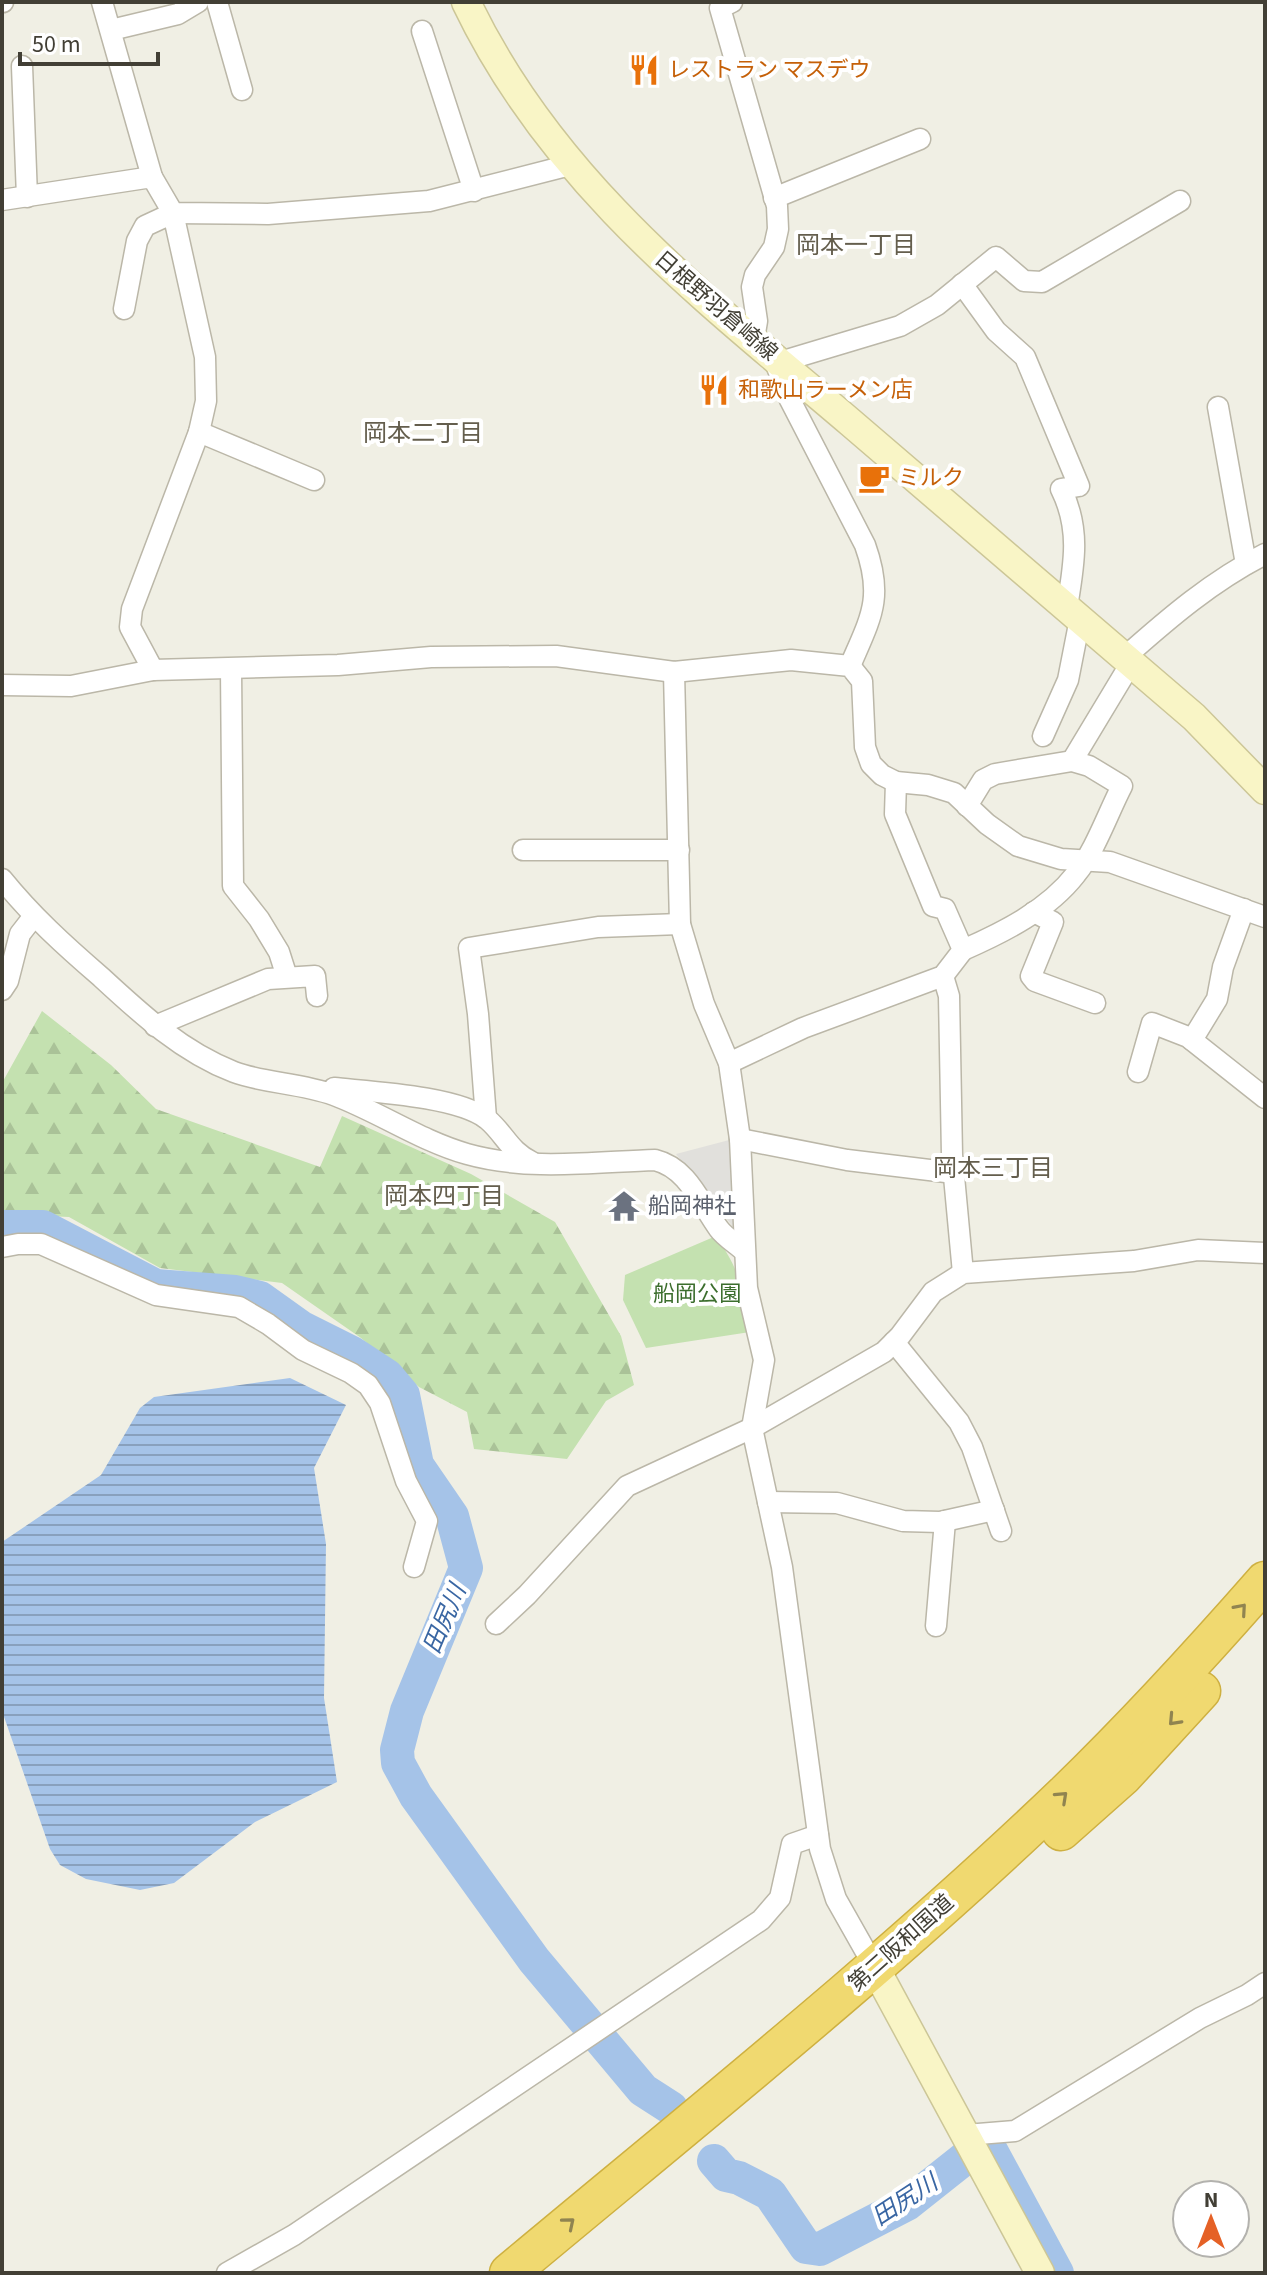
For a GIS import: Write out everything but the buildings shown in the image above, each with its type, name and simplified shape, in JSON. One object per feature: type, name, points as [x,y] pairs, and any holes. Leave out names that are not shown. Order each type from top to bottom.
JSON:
[{"type":"highway","name":"第二阪和国道","points":[[550,2273],[718,2133],[881,1978],[1193,1663],[1265,1581]]},
{"type":"highway","name":"第二阪和国道","points":[[509,2273],[881,1978],[1123,1776],[1265,1621]]},
{"type":"main road","name":"日根野羽倉崎線","points":[[466,2],[511,81],[570,165],[655,254],[1194,717],[1265,790]]},
{"type":"main road","points":[[881,1978],[1040,2273]]},
{"type":"street","points":[[102,2],[152,177],[173,213],[205,357],[206,401],[199,432],[132,609],[130,627],[153,670]]},
{"type":"street","points":[[111,30],[178,14],[198,2]]},
{"type":"street","points":[[217,2],[242,90]]},
{"type":"street","points":[[732,2],[720,8],[774,198],[778,229],[774,247],[755,275],[752,287],[757,321],[790,400],[865,545],[877,587],[873,614],[850,666]]},
{"type":"street","points":[[422,31],[474,191]]},
{"type":"street","points":[[22,66],[27,197]]},
{"type":"street","points":[[774,198],[920,139]]},
{"type":"street","points":[[124,309],[137,241],[145,226],[173,213],[268,214],[429,201],[570,165]]},
{"type":"street","points":[[2,200],[152,177]]},
{"type":"street","points":[[769,352],[900,326],[937,305],[996,257],[1024,281],[1042,282],[1180,201]]},
{"type":"street","points":[[962,284],[996,331],[1025,357],[1079,486],[1061,489],[1072,510],[1074,528],[1074,613],[1068,680],[1043,736]]},
{"type":"street","points":[[1218,407],[1246,564]]},
{"type":"street","points":[[199,432],[314,480]]},
{"type":"street","points":[[1072,761],[1128,660],[1183,606],[1265,554]]},
{"type":"street","points":[[2,685],[71,686],[153,670],[338,665],[431,657],[556,656],[674,672],[791,660],[850,666],[862,681],[865,747],[871,764],[882,775],[896,782],[928,785],[954,793],[1018,846],[1061,859],[1110,862],[1265,917]]},
{"type":"street","points":[[231,669],[233,886],[259,919],[279,952],[287,977]]},
{"type":"street","points":[[674,672],[680,924],[704,1004],[729,1063],[740,1139],[747,1288],[764,1360],[752,1428],[782,1567],[818,1835],[836,1899],[881,1978]]},
{"type":"street","points":[[729,1063],[803,1028],[943,976],[963,950],[1000,933],[1034,912],[1076,874],[1122,786],[1089,766],[1072,761],[995,774],[983,780],[967,806]]},
{"type":"street","points":[[896,782],[895,814],[933,906],[945,909],[963,950]]},
{"type":"street","points":[[523,850],[679,850]]},
{"type":"street","points":[[2,879],[34,916],[155,1026],[206,1059],[237,1073],[310,1086],[411,1095],[444,1103],[486,1118],[517,1154],[533,1163]]},
{"type":"street","points":[[1192,1040],[1217,999],[1223,967],[1244,909]]},
{"type":"street","points":[[1034,912],[1053,922],[1031,976],[1035,981],[1095,1003]]},
{"type":"street","points":[[2,990],[8,981],[20,934],[34,916]]},
{"type":"street","points":[[486,1118],[469,948],[598,927],[680,924]]},
{"type":"street","points":[[155,1026],[268,979],[315,976],[317,996]]},
{"type":"street","points":[[943,976],[949,996],[954,1173],[963,1273]]},
{"type":"street","points":[[1138,1072],[1152,1023],[1192,1040],[1265,1098]]},
{"type":"street","points":[[310,1086],[466,1154],[533,1163],[655,1160],[669,1164],[681,1173],[721,1232],[743,1250]]},
{"type":"street","points":[[740,1139],[847,1160],[954,1173]]},
{"type":"street","points":[[2,1247],[41,1244],[156,1295],[239,1307],[303,1350],[351,1373],[368,1385],[380,1403],[406,1481],[427,1521],[414,1567]]},
{"type":"street","points":[[496,1624],[527,1595],[627,1486],[752,1428],[884,1352],[933,1292],[963,1273],[1134,1261],[1198,1250],[1265,1253]]},
{"type":"street","points":[[894,1342],[959,1422],[972,1447],[1001,1531]]},
{"type":"street","points":[[768,1502],[837,1503],[903,1521],[945,1521],[994,1510]]},
{"type":"street","points":[[936,1626],[945,1521]]},
{"type":"street","points":[[227,2273],[294,2235],[761,1920],[780,1898],[792,1844],[818,1835]]},
{"type":"street","points":[[966,2135],[1015,2131],[1200,2018],[1265,1983]]},
{"type":"green space","points":[[42,1011],[111,1065],[156,1109],[320,1167],[342,1116],[471,1174],[555,1222],[621,1336],[634,1385],[606,1401],[567,1459],[474,1449],[467,1412],[419,1387],[361,1338],[282,1283],[160,1268],[69,1217],[2,1214],[2,1083]]},
{"type":"green space","name":"船岡公園","points":[[716,1236],[740,1281],[750,1332],[646,1348],[623,1300],[625,1275]]},
{"type":"shaded area","points":[[733,1139],[737,1232],[676,1154]]},
{"type":"water","points":[[290,1378],[346,1405],[314,1468],[326,1544],[324,1698],[337,1782],[255,1822],[174,1883],[140,1890],[86,1879],[60,1865],[50,1849],[2,1711],[2,1542],[101,1475],[140,1408],[154,1397]]},
{"type":"waterway","name":"田尻川","points":[[2,1227],[43,1227],[156,1286],[235,1292],[260,1298],[302,1328],[352,1353],[387,1376],[403,1395],[417,1465],[452,1516],[466,1568],[407,1711],[397,1750],[398,1763],[416,1796],[534,1960],[643,2090],[671,2108]]},
{"type":"waterway","name":"田尻川","points":[[714,2161],[726,2175],[770,2194],[806,2247],[820,2249],[907,2204],[965,2158],[989,2147],[1057,2273]]},
{"type":"place","name":"レストラン マスデウ","points":[[644,70]]},
{"type":"place","name":"和歌山ラーメン店","points":[[714,390]]},
{"type":"place","name":"ミルク","points":[[874,478]]},
{"type":"place","name":"船岡神社","points":[[624,1206]]},
{"type":"district","name":"岡本一丁目","points":[[856,245]]},
{"type":"district","name":"岡本二丁目","points":[[423,433]]},
{"type":"district","name":"岡本三丁目","points":[[993,1168]]},
{"type":"district","name":"岡本四丁目","points":[[444,1196]]}]
